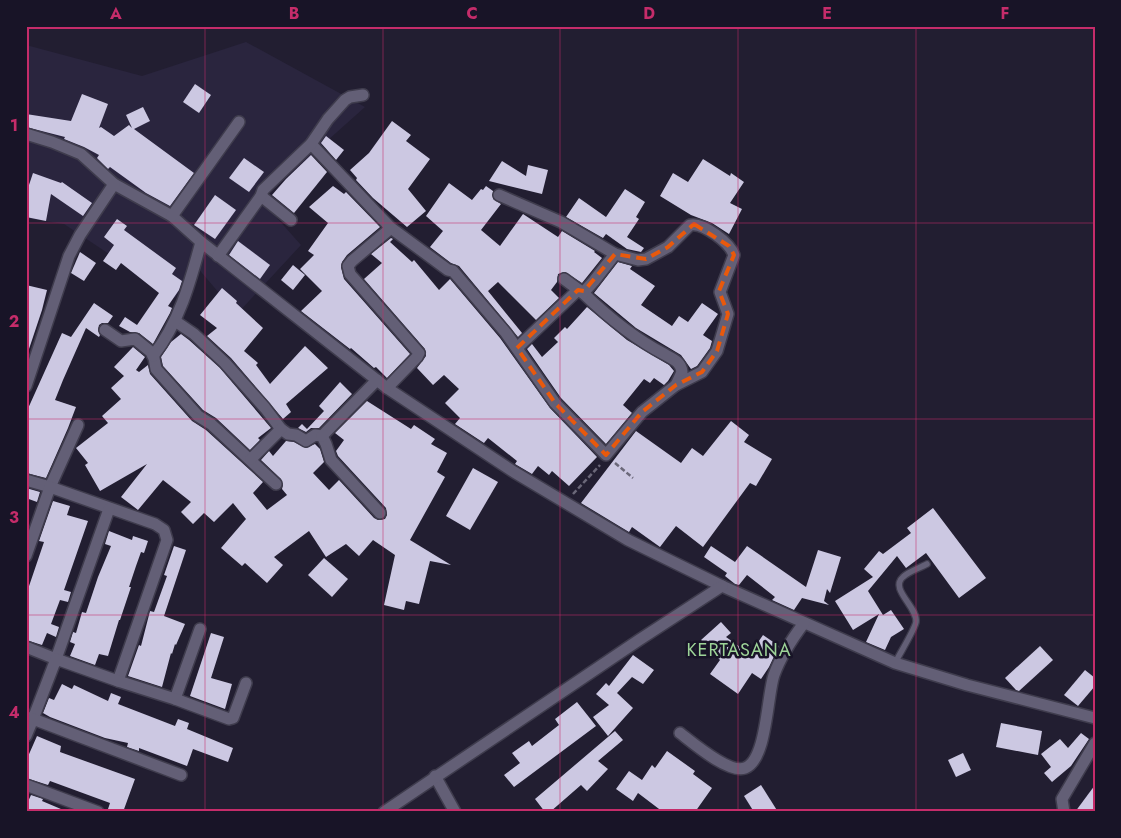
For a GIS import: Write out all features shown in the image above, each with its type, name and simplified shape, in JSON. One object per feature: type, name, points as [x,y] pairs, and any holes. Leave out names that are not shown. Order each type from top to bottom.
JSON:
[{"type":"street","points":[[218,256],[261,196],[263,190],[311,144],[348,97],[363,95]]},
{"type":"street","points":[[172,216],[239,122]]},
{"type":"street","points":[[26,134],[82,154],[114,184],[172,216],[218,256],[387,388],[514,472],[628,540],[722,586],[895,663],[968,685],[1095,718]]},
{"type":"street","points":[[311,144],[391,228],[446,269],[453,271],[506,333],[554,403],[606,455],[642,412],[676,385],[702,372],[717,350],[728,314],[720,292],[734,253],[718,237],[702,226],[694,224],[690,225],[668,247],[646,259],[628,258],[615,254],[561,222],[499,195]]},
{"type":"street","points":[[26,386],[69,256],[80,235],[114,184]]},
{"type":"street","points":[[261,196],[291,220]]},
{"type":"street","points":[[387,388],[419,353],[354,280],[348,270],[348,266],[391,228]]},
{"type":"street","points":[[153,356],[165,341],[175,321],[189,285],[201,242]]},
{"type":"street","points":[[517,348],[580,291],[594,281],[615,254]]},
{"type":"street","points":[[564,279],[638,340],[678,362],[682,372],[676,385]]},
{"type":"street","points":[[175,321],[194,334],[225,363],[265,408],[281,430],[306,441],[315,435],[322,436]]},
{"type":"street","points":[[105,330],[121,341],[135,339],[146,348],[153,356],[156,369],[198,416],[211,424],[276,484]]},
{"type":"street","points":[[322,436],[377,380]]},
{"type":"street","points":[[26,556],[50,487],[78,425]]},
{"type":"street","points":[[251,459],[281,430]]},
{"type":"street","points":[[322,436],[331,460],[380,513]]},
{"type":"street","points":[[26,480],[161,526],[166,535],[167,540],[118,681]]},
{"type":"street","points":[[26,736],[29,718],[56,659],[109,509]]},
{"type":"street","points":[[384,812],[435,776],[722,586]]},
{"type":"street","points":[[680,733],[727,765],[745,768],[750,764],[759,749],[764,734],[773,677],[786,649],[804,623]]},
{"type":"street","points":[[175,699],[200,629]]},
{"type":"street","points":[[26,647],[224,717],[233,718],[246,683]]},
{"type":"street","points":[[29,718],[181,776]]},
{"type":"street","points":[[1064,812],[1062,800],[1095,743]]},
{"type":"street","points":[[435,776],[455,812]]},
{"type":"street","points":[[26,785],[98,812]]},
{"type":"lane","points":[[895,663],[916,622],[915,613],[900,589],[899,583],[902,577],[927,564]]},
{"type":"path","points":[[566,503],[606,455],[632,478]]},
{"type":"highlighted area","points":[[694,224],[729,246],[734,255],[719,291],[728,314],[717,351],[702,372],[676,385],[642,412],[606,455],[555,403],[517,348],[578,290],[584,291],[615,254],[646,259],[668,247]]},
{"type":"shaded area","points":[[246,42],[365,107],[261,200],[301,245],[237,314],[196,266],[175,298],[64,224],[26,218],[26,45],[142,76]]},
{"type":"building","points":[[195,84],[211,95],[199,113],[183,102]]},
{"type":"building","points":[[82,94],[108,104],[99,128],[101,127],[114,136],[129,125],[132,128],[126,115],[143,107],[150,121],[134,129],[194,173],[170,206],[146,193],[110,167],[108,169],[97,158],[99,155],[64,139],[65,137],[26,127],[26,114],[71,121]]},
{"type":"building","points":[[392,121],[411,135],[406,141],[430,159],[408,189],[426,211],[407,227],[373,198],[356,180],[357,178],[350,170],[369,153]]},
{"type":"building","points":[[326,136],[344,150],[336,160],[321,143]]},
{"type":"building","points":[[311,155],[327,172],[294,213],[272,195]]},
{"type":"building","points":[[244,158],[264,172],[249,192],[229,178]]},
{"type":"building","points":[[703,159],[730,176],[731,173],[744,182],[730,203],[742,209],[729,234],[712,223],[691,215],[660,196],[673,173],[688,182]]},
{"type":"building","points":[[502,161],[526,176],[528,165],[548,170],[542,194],[489,181]]},
{"type":"building","points":[[33,173],[62,182],[92,203],[83,216],[51,194],[46,221],[26,217],[26,194]]},
{"type":"building","points":[[449,183],[472,200],[486,186],[493,191],[493,199],[501,204],[481,230],[500,246],[523,214],[558,237],[562,231],[595,251],[602,258],[582,283],[565,272],[558,274],[557,282],[551,290],[559,298],[536,320],[498,282],[488,291],[522,333],[518,337],[459,266],[451,263],[430,247],[443,231],[426,216]]},
{"type":"building","points":[[333,186],[344,194],[346,192],[380,227],[347,255],[341,267],[344,279],[410,354],[387,378],[376,367],[374,368],[351,348],[301,311],[322,291],[300,269],[314,255],[308,251],[328,223],[309,207]]},
{"type":"building","points":[[625,189],[645,202],[636,217],[639,219],[627,237],[644,248],[641,252],[627,249],[606,234],[603,238],[566,217],[579,198],[606,217]]},
{"type":"building","points":[[215,195],[236,210],[215,239],[194,225]]},
{"type":"building","points":[[117,219],[127,226],[124,230],[176,268],[172,274],[182,281],[179,290],[168,306],[172,308],[170,313],[153,344],[139,333],[130,332],[119,326],[125,317],[137,325],[159,293],[121,263],[116,270],[103,261],[114,245],[104,237]]},
{"type":"building","points":[[391,238],[393,239],[390,242],[412,262],[414,260],[439,290],[450,279],[500,338],[550,408],[597,457],[569,486],[552,471],[549,475],[538,466],[532,474],[515,464],[517,461],[488,438],[484,443],[455,424],[460,418],[445,403],[459,389],[444,375],[433,385],[417,368],[426,356],[425,349],[364,279],[382,263],[371,254]]},
{"type":"building","points":[[238,241],[270,265],[260,279],[229,255]]},
{"type":"building","points":[[80,252],[96,263],[84,281],[71,273]]},
{"type":"building","points":[[618,262],[632,266],[630,269],[655,286],[641,305],[672,326],[679,316],[688,322],[702,303],[718,314],[703,335],[712,341],[710,348],[697,366],[691,369],[681,355],[636,328],[594,293]]},
{"type":"building","points":[[293,265],[305,275],[293,290],[281,280]]},
{"type":"building","points":[[26,285],[47,290],[28,352],[26,352]]},
{"type":"building","points":[[222,288],[263,328],[244,351],[258,363],[256,365],[270,384],[305,346],[328,368],[286,404],[291,412],[283,419],[231,358],[207,336],[217,328],[200,315]]},
{"type":"building","points":[[94,303],[113,316],[108,323],[99,325],[99,337],[86,328],[63,380],[55,400],[76,407],[46,478],[26,473],[26,413],[62,333],[71,337]]},
{"type":"building","points":[[587,307],[627,340],[669,365],[674,371],[664,385],[654,378],[650,383],[644,379],[623,405],[632,413],[606,444],[561,398],[527,349],[532,344],[542,357],[558,342],[554,338],[565,327],[567,329]]},
{"type":"building","points":[[181,334],[220,368],[271,428],[258,438],[260,440],[250,450],[216,418],[203,410],[163,366],[161,357],[171,342]]},
{"type":"building","points":[[133,347],[145,357],[136,370],[139,372],[148,365],[150,374],[192,421],[206,430],[263,482],[253,493],[267,510],[287,495],[282,489],[281,479],[261,460],[269,451],[273,456],[286,441],[294,442],[306,448],[315,444],[320,449],[324,462],[313,473],[329,490],[339,480],[374,518],[378,520],[385,519],[387,515],[386,508],[338,456],[336,451],[344,440],[335,433],[367,401],[411,429],[414,425],[435,439],[431,444],[447,453],[437,472],[445,477],[410,540],[451,565],[430,561],[419,604],[406,601],[404,610],[384,605],[395,555],[373,540],[359,556],[346,544],[326,557],[309,531],[274,557],[283,565],[267,583],[245,563],[242,566],[221,548],[246,519],[233,503],[214,522],[204,513],[193,524],[181,512],[191,502],[163,480],[138,510],[121,497],[147,464],[100,491],[85,465],[88,463],[76,448],[108,423],[102,416],[121,399],[111,388],[124,376],[114,367]]},
{"type":"building","points":[[340,382],[352,394],[319,428],[311,428],[306,432],[298,428],[302,424],[307,429],[324,411],[319,406]]},
{"type":"building","points":[[731,421],[749,435],[744,442],[772,459],[756,486],[750,483],[703,547],[676,526],[660,547],[632,527],[629,532],[581,503],[636,431],[681,463],[692,448],[703,456]]},
{"type":"building","points":[[473,468],[498,482],[470,530],[446,516]]},
{"type":"building","points":[[26,488],[40,492],[37,502],[26,498]]},
{"type":"building","points":[[53,501],[70,506],[67,515],[88,521],[64,590],[71,592],[68,602],[60,600],[51,624],[59,627],[56,637],[47,633],[42,645],[26,640],[26,595],[44,542],[39,541]]},
{"type":"building","points":[[933,508],[986,578],[959,598],[926,553],[906,568],[897,556],[868,591],[883,615],[891,610],[904,629],[891,637],[885,650],[866,642],[879,614],[853,630],[835,601],[873,577],[864,569],[879,551],[883,554],[911,533],[907,528]]},
{"type":"building","points":[[109,531],[132,540],[133,536],[148,541],[144,553],[141,552],[136,566],[108,656],[99,654],[95,665],[70,656],[75,644],[70,642],[73,632],[76,633],[82,612],[86,613],[111,546],[105,544]]},
{"type":"building","points":[[174,546],[186,550],[164,616],[185,624],[171,653],[162,687],[128,676],[139,645],[141,646],[150,611],[154,612],[167,576],[164,575]]},
{"type":"building","points":[[711,546],[735,562],[747,546],[806,587],[818,550],[841,557],[830,593],[827,589],[824,601],[829,605],[802,598],[794,610],[772,600],[775,597],[747,575],[739,585],[735,584],[725,576],[727,573],[704,557]]},
{"type":"building","points":[[324,558],[348,579],[332,597],[308,575]]},
{"type":"building","points":[[721,622],[731,633],[726,637],[750,654],[763,635],[779,646],[761,679],[752,673],[738,694],[710,674],[720,660],[701,640]]},
{"type":"building","points":[[211,633],[224,637],[211,678],[232,684],[225,709],[190,696]]},
{"type":"building","points":[[1040,646],[1053,660],[1019,691],[1016,690],[1005,678]]},
{"type":"building","points":[[633,655],[654,670],[643,684],[632,677],[617,693],[633,708],[608,736],[593,717],[609,705],[596,694],[606,683],[609,686]]},
{"type":"building","points":[[1085,670],[1095,678],[1095,686],[1078,706],[1064,695]]},
{"type":"building","points":[[62,684],[72,689],[74,685],[108,701],[111,693],[121,697],[118,704],[175,726],[178,719],[189,723],[187,729],[233,748],[228,762],[193,749],[187,766],[139,748],[139,751],[127,747],[128,743],[105,738],[50,717],[43,713],[49,698],[54,700]]},
{"type":"building","points":[[577,702],[596,726],[514,787],[504,775],[520,763],[512,753],[529,741],[532,746],[559,725],[555,719]]},
{"type":"building","points":[[1001,723],[1042,731],[1038,755],[996,747]]},
{"type":"building","points":[[615,731],[623,740],[598,761],[608,769],[587,791],[581,785],[550,812],[545,812],[535,799]]},
{"type":"building","points":[[1081,733],[1089,739],[1071,766],[1052,782],[1044,773],[1051,767],[1041,754],[1060,739],[1068,748]]},
{"type":"building","points":[[37,736],[61,746],[60,752],[135,779],[123,812],[107,812],[110,803],[50,781],[48,785],[26,778],[26,761]]},
{"type":"building","points":[[667,751],[695,771],[693,774],[712,788],[695,812],[663,812],[638,793],[633,801],[616,789],[629,771],[642,780],[652,765],[655,768]]},
{"type":"building","points":[[963,753],[971,770],[956,777],[948,760]]},
{"type":"building","points":[[761,785],[778,812],[754,812],[744,796]]},
{"type":"building","points":[[1095,785],[1095,812],[1075,812]]},
{"type":"building","points":[[31,795],[68,812],[26,812],[26,806]]},
{"type":"district","name":"KERTASANA","points":[[739,650]]}]
